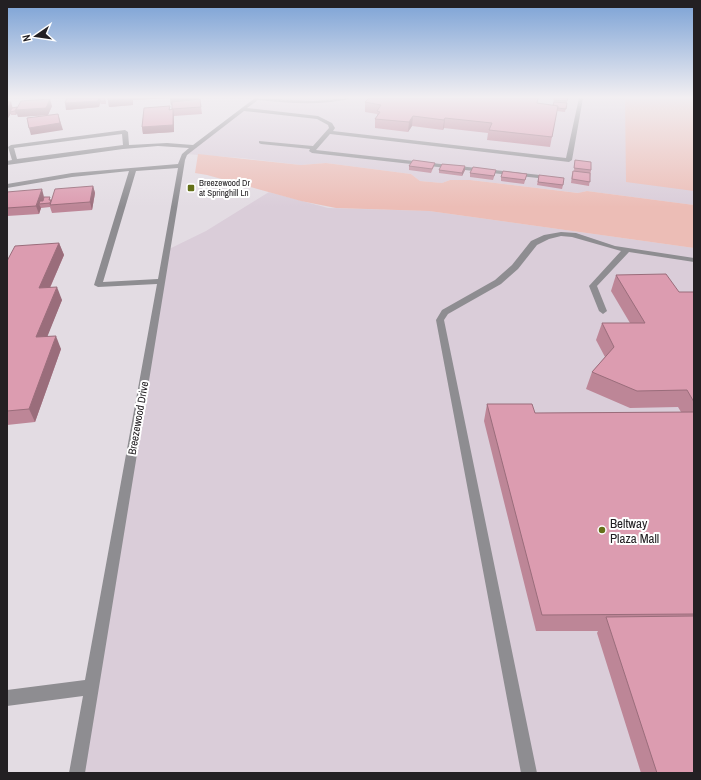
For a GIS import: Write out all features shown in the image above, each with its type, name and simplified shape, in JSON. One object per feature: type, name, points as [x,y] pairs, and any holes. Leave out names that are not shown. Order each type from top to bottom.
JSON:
[{"type":"street","points":[[15,162],[11,147],[101,134]]},
{"type":"street","points":[[125,134],[126,147]]},
{"type":"street","name":"Breezewood Drive","points":[[77,773],[181,166],[185,154],[210,134]]},
{"type":"street","points":[[327,134],[312,151],[538,176]]},
{"type":"street","points":[[350,134],[569,160],[574,134]]},
{"type":"street","points":[[261,142],[314,148]]},
{"type":"street","points":[[7,163],[126,147],[171,144],[194,147]]},
{"type":"street","points":[[7,186],[76,174],[181,166]]},
{"type":"street","points":[[134,169],[98,285],[161,281]]},
{"type":"street","points":[[529,773],[440,320],[445,312],[498,282],[515,267],[534,243],[547,236],[561,234],[573,235],[626,251],[694,260]]},
{"type":"street","points":[[603,312],[593,286],[600,276],[626,251]]},
{"type":"street","points":[[7,698],[92,687]]},
{"type":"shaded area","points":[[210,134],[694,134],[694,205],[587,191],[579,193],[470,180],[450,180],[442,183],[420,181],[411,174],[326,163],[301,165],[242,158],[185,154]]},
{"type":"shaded area","points":[[625,134],[694,134],[694,191],[626,182]]},
{"type":"shaded area","points":[[198,154],[301,165],[326,163],[411,174],[420,181],[442,183],[450,180],[470,180],[578,193],[587,191],[694,205],[694,248],[429,211],[336,208],[301,201],[195,173]]},
{"type":"shaded area","points":[[269,192],[328,208],[429,211],[694,248],[694,773],[77,773],[167,250],[206,231]]},
{"type":"building","points":[[529,134],[553,134],[552,137]]},
{"type":"building","points":[[413,160],[435,163],[432,169],[409,166]]},
{"type":"building","points":[[575,160],[591,162],[591,170],[574,168]]},
{"type":"building","points":[[442,164],[465,166],[462,173],[439,170]]},
{"type":"building","points":[[473,167],[496,170],[494,176],[470,173]]},
{"type":"building","points":[[503,171],[527,174],[525,180],[501,177]]},
{"type":"building","points":[[573,171],[590,173],[590,182],[572,179]]},
{"type":"building","points":[[539,175],[564,178],[563,185],[538,182]]},
{"type":"building","points":[[93,186],[90,202],[50,205],[55,189]]},
{"type":"building","points":[[42,189],[36,206],[7,208],[7,192]]},
{"type":"building","points":[[44,197],[50,197],[50,203],[39,204],[40,201],[43,201]]},
{"type":"building","points":[[59,243],[39,288],[57,287],[36,337],[56,336],[29,409],[7,411],[7,261],[15,246]]},
{"type":"building","points":[[666,274],[679,292],[694,292],[694,402],[687,390],[637,391],[592,372],[614,347],[602,323],[645,323],[616,275]]},
{"type":"building","name":"Beltway Plaza Mall","points":[[487,404],[532,404],[535,413],[694,412],[694,614],[542,615]]},
{"type":"building","points":[[694,616],[694,773],[657,773],[606,617]]},
{"type":"place","name":"Breezewood Dr at Springhill Ln","points":[[191,188]]},
{"type":"place","name":"Beltway Plaza Mall","points":[[602,530]]}]
